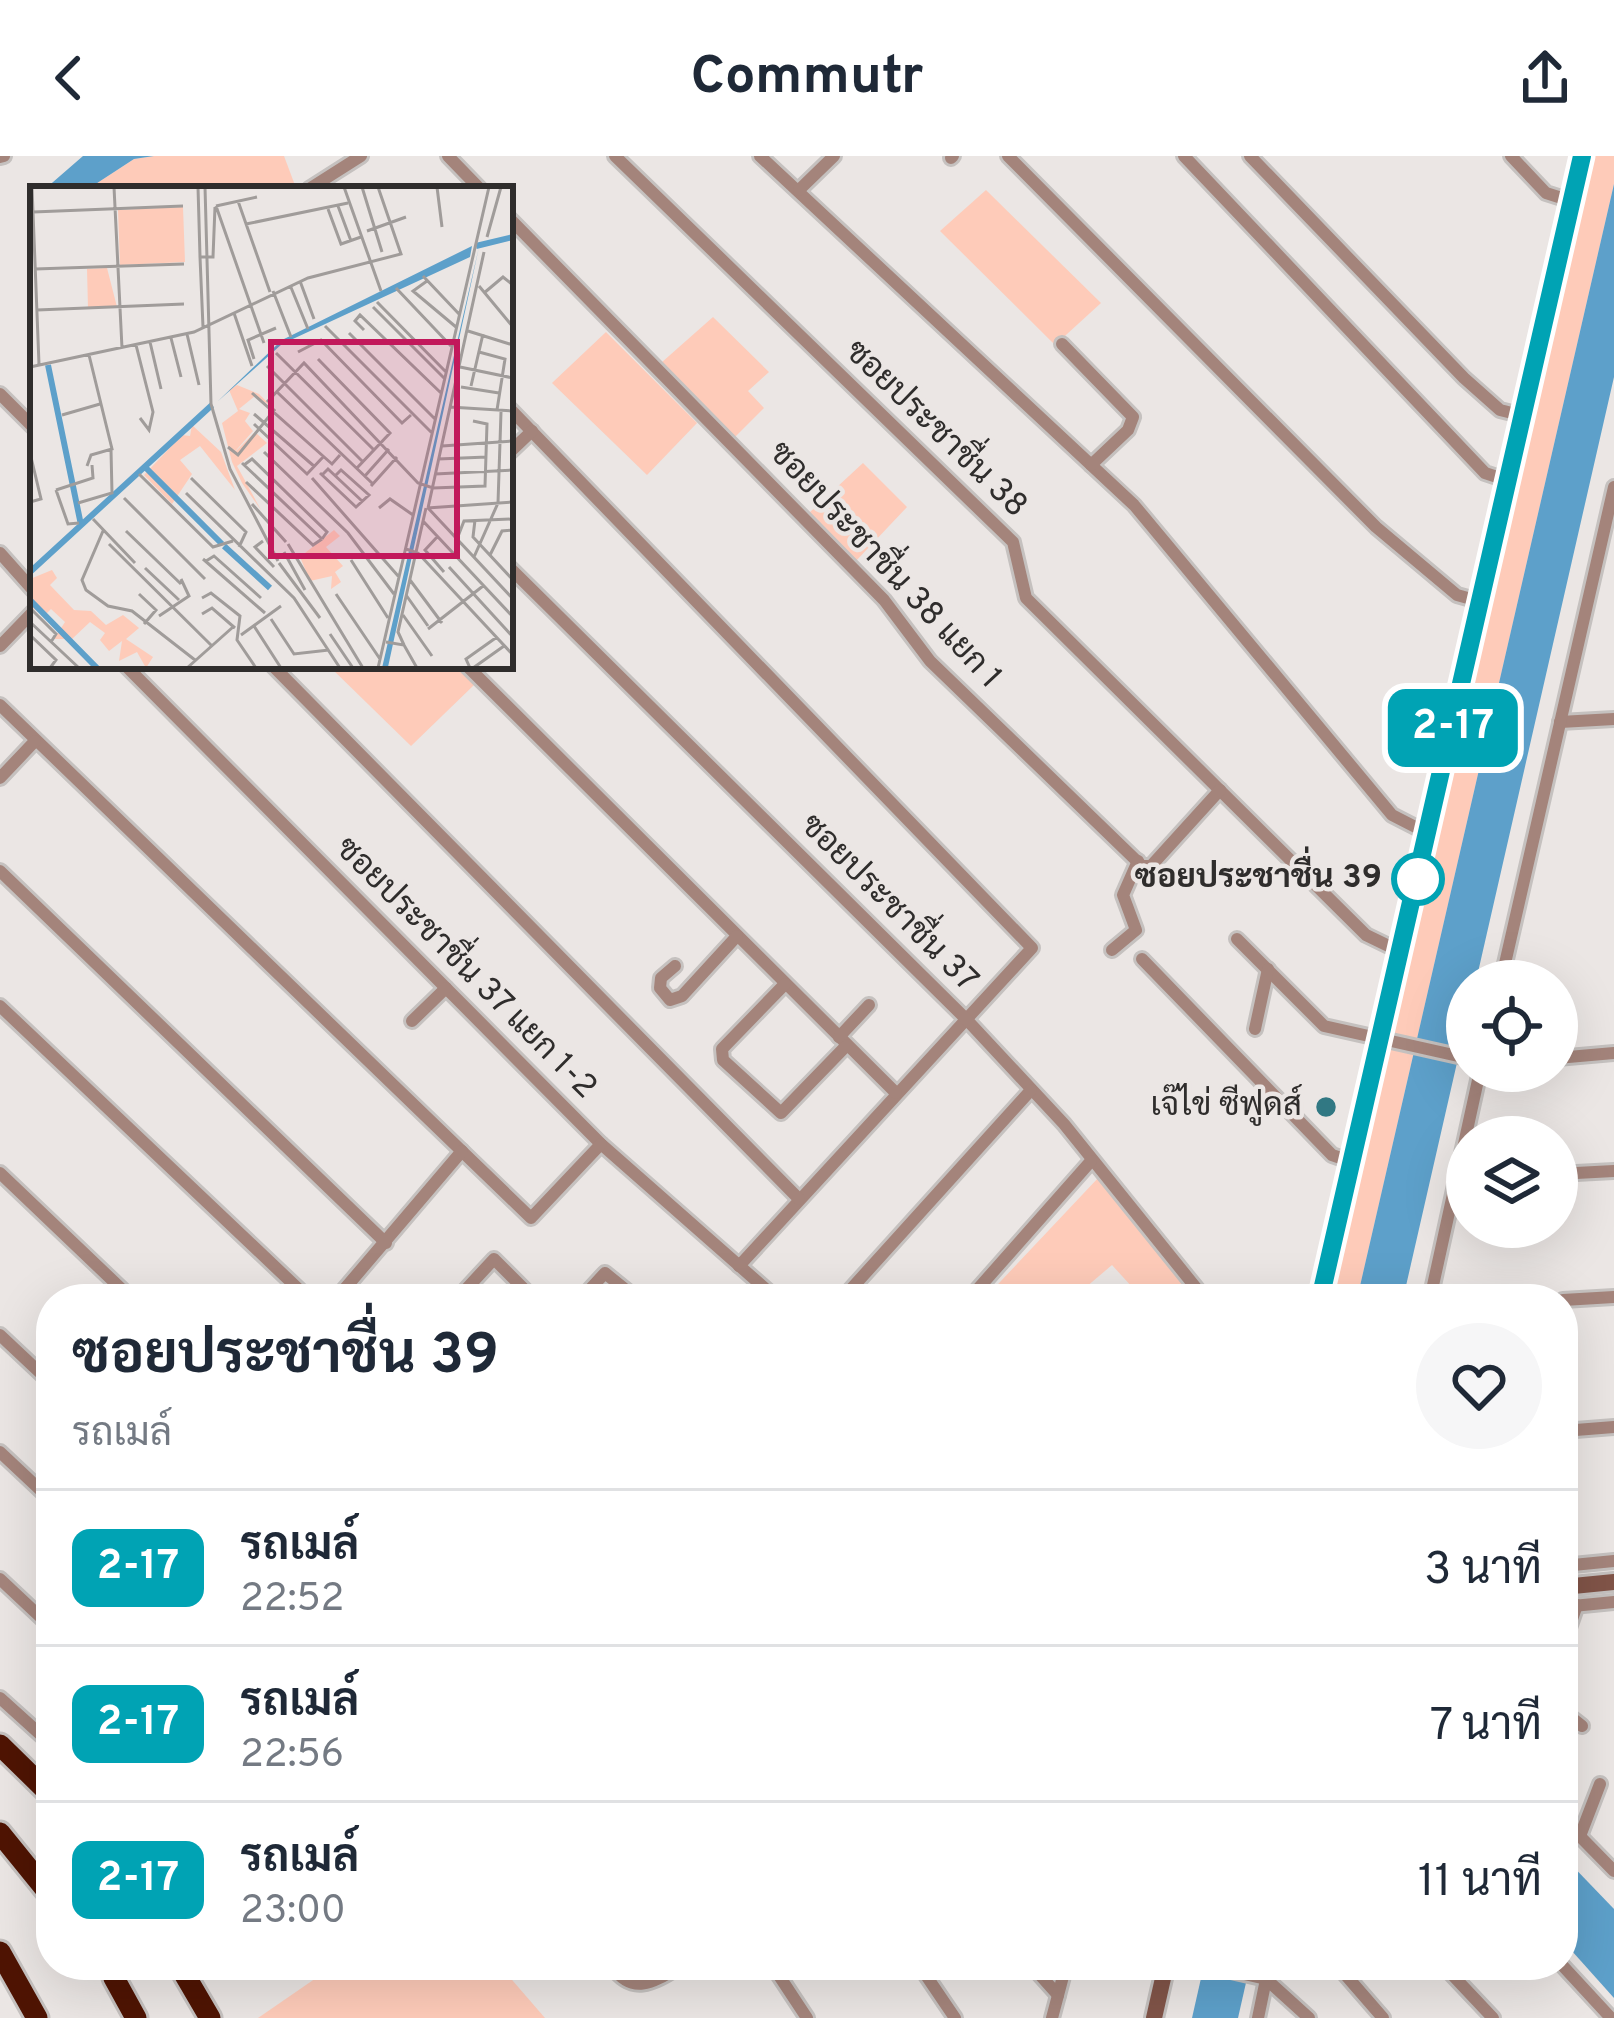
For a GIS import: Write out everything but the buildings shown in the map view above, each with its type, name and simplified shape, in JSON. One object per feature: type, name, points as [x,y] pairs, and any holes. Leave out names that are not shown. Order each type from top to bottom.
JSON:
[{"type":"highway","points":[[0,1745],[36,1780]]},
{"type":"highway","points":[[0,1834],[36,1878]]},
{"type":"highway","points":[[0,1952],[37,2018]]},
{"type":"highway","points":[[116,1980],[136,2018]]},
{"type":"highway","points":[[187,1980],[209,2018]]},
{"type":"main road","points":[[1324,1284],[1582,156]]},
{"type":"main road","points":[[1578,1586],[1614,1582]]},
{"type":"main road","points":[[1154,2018],[1162,1980]]},
{"type":"street","points":[[314,186],[361,156]]},
{"type":"street","points":[[448,156],[477,186]]},
{"type":"street","name":"ซอยประชาชื่น 38","points":[[614,156],[1013,542],[1026,598],[1366,934],[1399,951]]},
{"type":"street","points":[[760,156],[1134,505],[1392,815],[1429,834]]},
{"type":"street","points":[[799,190],[834,156]]},
{"type":"street","points":[[1008,156],[1376,527],[1457,596],[1482,602]]},
{"type":"street","points":[[1184,156],[1485,473],[1509,481]]},
{"type":"street","points":[[1250,156],[1464,378],[1500,410],[1524,416]]},
{"type":"street","points":[[1511,156],[1546,193],[1571,201]]},
{"type":"street","name":"ซอยประชาชื่น 38 แยก 1","points":[[513,222],[884,600],[930,661],[1138,861]]},
{"type":"street","points":[[1062,344],[1133,417],[1128,430],[1091,465]]},
{"type":"street","points":[[0,394],[30,424]]},
{"type":"street","points":[[513,412],[1028,942],[1030,956],[896,1093],[739,1266]]},
{"type":"street","points":[[513,449],[532,430]]},
{"type":"street","points":[[1506,960],[1614,487]]},
{"type":"street","points":[[0,553],[30,587]]},
{"type":"street","name":"ซอยประชาชื่น 37","points":[[513,571],[967,1020],[1193,1284]]},
{"type":"street","points":[[0,646],[30,614]]},
{"type":"street","name":"ซอยประชาชื่น 37 แยก 1-2","points":[[129,669],[601,1144],[760,1284]]},
{"type":"street","points":[[275,669],[799,1199]]},
{"type":"street","points":[[470,669],[896,1093]]},
{"type":"street","points":[[0,705],[531,1218],[601,1144]]},
{"type":"street","points":[[1560,722],[1614,719]]},
{"type":"street","points":[[0,778],[35,741]]},
{"type":"street","points":[[1112,950],[1136,931],[1123,895],[1138,861],[1151,866],[1220,790]]},
{"type":"street","points":[[0,872],[386,1244]]},
{"type":"street","points":[[675,966],[661,978],[660,988],[670,1000],[682,996],[736,936]]},
{"type":"street","points":[[1238,939],[1324,1026],[1446,1054]]},
{"type":"street","points":[[1142,958],[1332,1155],[1352,1162]]},
{"type":"street","points":[[1255,1029],[1268,969]]},
{"type":"street","points":[[785,984],[722,1049],[723,1060],[784,1113],[869,1005]]},
{"type":"street","points":[[412,1021],[446,988]]},
{"type":"street","points":[[0,1006],[293,1284]]},
{"type":"street","points":[[1578,1056],[1614,1053]]},
{"type":"street","points":[[855,1284],[1030,1090]]},
{"type":"street","points":[[350,1284],[462,1151]]},
{"type":"street","points":[[982,1284],[1091,1161]]},
{"type":"street","points":[[1578,1173],[1614,1171]]},
{"type":"street","points":[[0,1173],[116,1284]]},
{"type":"street","points":[[1434,1284],[1446,1237]]},
{"type":"street","points":[[471,1284],[494,1259],[519,1284]]},
{"type":"street","points":[[595,1284],[605,1273],[619,1284]]},
{"type":"street","points":[[1578,1299],[1614,1297]]},
{"type":"street","points":[[0,1335],[36,1370]]},
{"type":"street","points":[[1578,1430],[1614,1427]]},
{"type":"street","points":[[0,1452],[36,1486]]},
{"type":"street","points":[[1578,1565],[1614,1561]]},
{"type":"street","points":[[0,1580],[36,1613]]},
{"type":"street","points":[[1578,1605],[1614,1602]]},
{"type":"street","points":[[0,1698],[36,1730]]},
{"type":"street","points":[[1578,1723],[1582,1726]]},
{"type":"street","points":[[1600,1784],[1580,1836],[1614,1871]]},
{"type":"street","points":[[624,1980],[639,1987],[653,1980]]},
{"type":"street","points":[[782,1980],[808,2018]]},
{"type":"street","points":[[929,1980],[955,2018]]},
{"type":"street","points":[[1045,1980],[1058,1994]]},
{"type":"street","points":[[1052,2018],[1062,1980]]},
{"type":"street","points":[[1258,2018],[1262,1980]]},
{"type":"street","points":[[1270,1980],[1309,2018]]},
{"type":"street","points":[[1350,1980],[1383,2018]]},
{"type":"street","points":[[1457,1980],[1493,2018]]},
{"type":"street","points":[[1576,1980],[1611,2018]]},
{"type":"shaded area","points":[[284,156],[295,186],[93,186],[134,159]]},
{"type":"shaded area","points":[[1595,156],[1614,156],[1614,184],[1360,1284],[1335,1284]]},
{"type":"shaded area","points":[[986,190],[1101,303],[1055,345],[940,231]]},
{"type":"shaded area","points":[[713,317],[769,372],[748,391],[764,408],[734,438],[661,363]]},
{"type":"shaded area","points":[[606,332],[697,423],[647,475],[552,383]]},
{"type":"shaded area","points":[[863,463],[907,507],[855,562],[809,513]]},
{"type":"shaded area","points":[[332,669],[458,669],[474,685],[411,746]]},
{"type":"shaded area","points":[[1099,1177],[1185,1284],[1129,1284],[1112,1265],[1090,1284],[998,1284]]},
{"type":"shaded area","points":[[313,1980],[512,1980],[545,2018],[258,2018]]},
{"type":"water","points":[[83,156],[154,156],[134,159],[93,186],[48,186]]},
{"type":"water","points":[[1614,184],[1614,377],[1481,960],[1446,960],[1446,1092],[1450,1092],[1406,1284],[1360,1284]]},
{"type":"water","points":[[1578,1872],[1614,1909],[1614,1998],[1578,1958]]},
{"type":"water","points":[[1201,1980],[1247,1980],[1238,2018],[1192,2018]]},
{"type":"bus line","name":"2-17","points":[[1323,1284],[1582,156]]},
{"type":"place","name":"ซอยประชาชื่น 39","points":[[1418,879]]},
{"type":"place","name":"เจ๊ไข่ ซีฟูดส์","points":[[1326,1107]]}]
